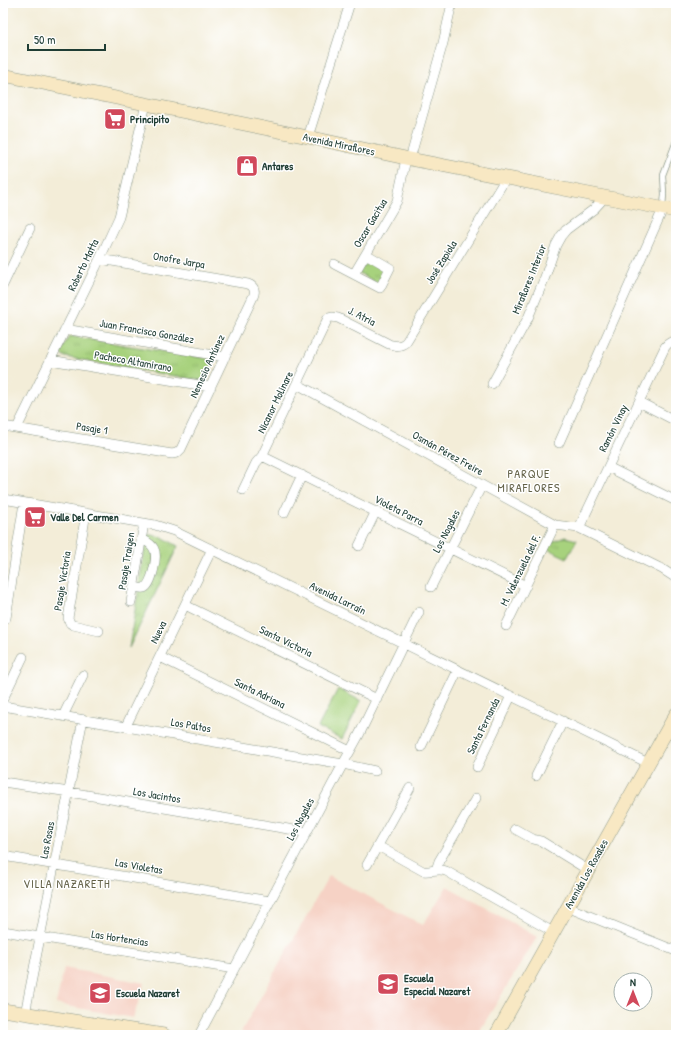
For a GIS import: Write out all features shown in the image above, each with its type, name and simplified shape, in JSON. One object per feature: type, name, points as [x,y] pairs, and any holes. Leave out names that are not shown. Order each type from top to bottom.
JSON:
[{"type":"main road","name":"Avenida Miraflores","points":[[3,75],[308,137],[408,159],[670,210]]},
{"type":"main road","name":"Avenida Los Rosales","points":[[496,1035],[676,714]]},
{"type":"main road","points":[[3,1010],[164,1035]]},
{"type":"street","points":[[308,137],[350,3]]},
{"type":"street","name":"Oscar Gacitua","points":[[354,274],[398,201],[408,159],[443,43],[452,3]]},
{"type":"street","name":"Roberto Matta","points":[[17,428],[119,217],[146,104]]},
{"type":"street","name":"José Zapiola","points":[[389,344],[399,346],[406,342],[506,178]]},
{"type":"street","name":"Miraflores Interior","points":[[492,384],[528,318],[556,245],[561,236],[566,230],[594,209],[605,197]]},
{"type":"street","points":[[559,443],[670,210]]},
{"type":"street","points":[[3,284],[30,228]]},
{"type":"street","points":[[334,264],[380,288],[390,268],[366,254]]},
{"type":"street","name":"Onofre Jarpa","points":[[100,259],[248,284],[254,288]]},
{"type":"street","name":"Nemesio Antúnez","points":[[177,453],[182,447],[253,297],[255,291],[254,288]]},
{"type":"street","name":"J. Atria","points":[[326,323],[328,318],[338,318],[389,344]]},
{"type":"street","name":"Nicanor Molinare","points":[[243,490],[256,463],[262,456],[326,323]]},
{"type":"street","name":"Juan Francisco González","points":[[65,329],[225,357]]},
{"type":"street","name":"Ramón Vinay","points":[[579,528],[665,347],[667,344],[674,341]]},
{"type":"street","name":"Pacheco Altamirano","points":[[50,360],[211,387]]},
{"type":"street","name":"Osmán Pérez Freire","points":[[296,384],[555,525],[579,528],[662,569],[676,578]]},
{"type":"street","points":[[639,402],[676,421]]},
{"type":"street","name":"Pasaje 1","points":[[3,426],[169,454],[177,453]]},
{"type":"street","name":"Violeta Parra","points":[[262,456],[526,586]]},
{"type":"street","points":[[608,467],[676,502]]},
{"type":"street","points":[[284,513],[302,475]]},
{"type":"street","name":"Los Nogales","points":[[431,587],[482,485]]},
{"type":"street","name":"Avenida Larraín","points":[[3,499],[144,523],[174,531],[648,763]]},
{"type":"street","points":[[6,618],[24,503]]},
{"type":"street","points":[[359,546],[376,512]]},
{"type":"street","name":"Pasaje Victoria","points":[[86,513],[68,618],[70,623],[73,625],[99,631]]},
{"type":"street","name":"Pasaje Traigen","points":[[131,602],[144,523]]},
{"type":"street","name":"M. Valenzuela del F.","points":[[506,626],[555,525]]},
{"type":"street","points":[[134,587],[143,588],[146,586],[153,572],[155,556],[154,548],[142,539]]},
{"type":"street","name":"Nueva","points":[[126,726],[212,549]]},
{"type":"street","name":"Santa Victoria","points":[[185,605],[377,699]]},
{"type":"street","name":"Los Nogales","points":[[199,1035],[350,751],[419,612]]},
{"type":"street","points":[[3,700],[23,657]]},
{"type":"street","name":"Santa Adriana","points":[[160,657],[350,751]]},
{"type":"street","points":[[420,747],[458,670]]},
{"type":"street","points":[[63,716],[83,675]]},
{"type":"street","name":"Santa Fernanda","points":[[476,767],[511,696]]},
{"type":"street","name":"Los Paltos","points":[[3,706],[126,726],[375,771]]},
{"type":"street","name":"Las Rosas","points":[[25,1014],[83,719]]},
{"type":"street","points":[[536,776],[563,721]]},
{"type":"street","name":"Los Jacintos","points":[[3,782],[306,832]]},
{"type":"street","points":[[367,865],[410,788]]},
{"type":"street","points":[[436,870],[439,861],[476,798]]},
{"type":"street","points":[[515,829],[533,839],[541,841],[588,870]]},
{"type":"street","points":[[378,846],[423,871],[441,869],[446,871],[553,932]]},
{"type":"street","name":"Las Violetas","points":[[3,856],[270,901]]},
{"type":"street","points":[[567,907],[676,951]]},
{"type":"street","name":"Las Hortencias","points":[[3,931],[234,969]]},
{"type":"lane","points":[[670,210],[664,194],[663,175],[676,141]]},
{"type":"shaded area","name":"Escuela Especial Nazaret","points":[[329,876],[423,925],[447,886],[537,937],[477,1035],[252,1035],[241,1032]]},
{"type":"shaded area","name":"Escuela Nazaret","points":[[64,968],[145,983],[133,1018],[56,1004]]},
{"type":"green space","points":[[366,261],[386,271],[379,284],[359,273]]},
{"type":"green space","points":[[69,336],[210,359],[213,364],[207,379],[203,381],[65,357],[60,353]]},
{"type":"green space","points":[[147,534],[162,537],[178,546],[129,648]]},
{"type":"green space","points":[[565,537],[577,540],[567,558],[546,548],[552,542]]},
{"type":"green space","points":[[338,689],[361,701],[342,739],[318,727]]},
{"type":"place","name":"Principito","points":[[115,119]]},
{"type":"place","name":"Antares","points":[[247,166]]},
{"type":"place","name":"Valle Del Carmen","points":[[35,517]]},
{"type":"place","name":"Escuela Especial Nazaret","points":[[388,984]]},
{"type":"place","name":"Escuela Nazaret","points":[[100,993]]},
{"type":"district","name":"PARQUE MIRAFLORES","points":[[529,481]]},
{"type":"district","name":"VILLA NAZARETH","points":[[67,884]]}]
